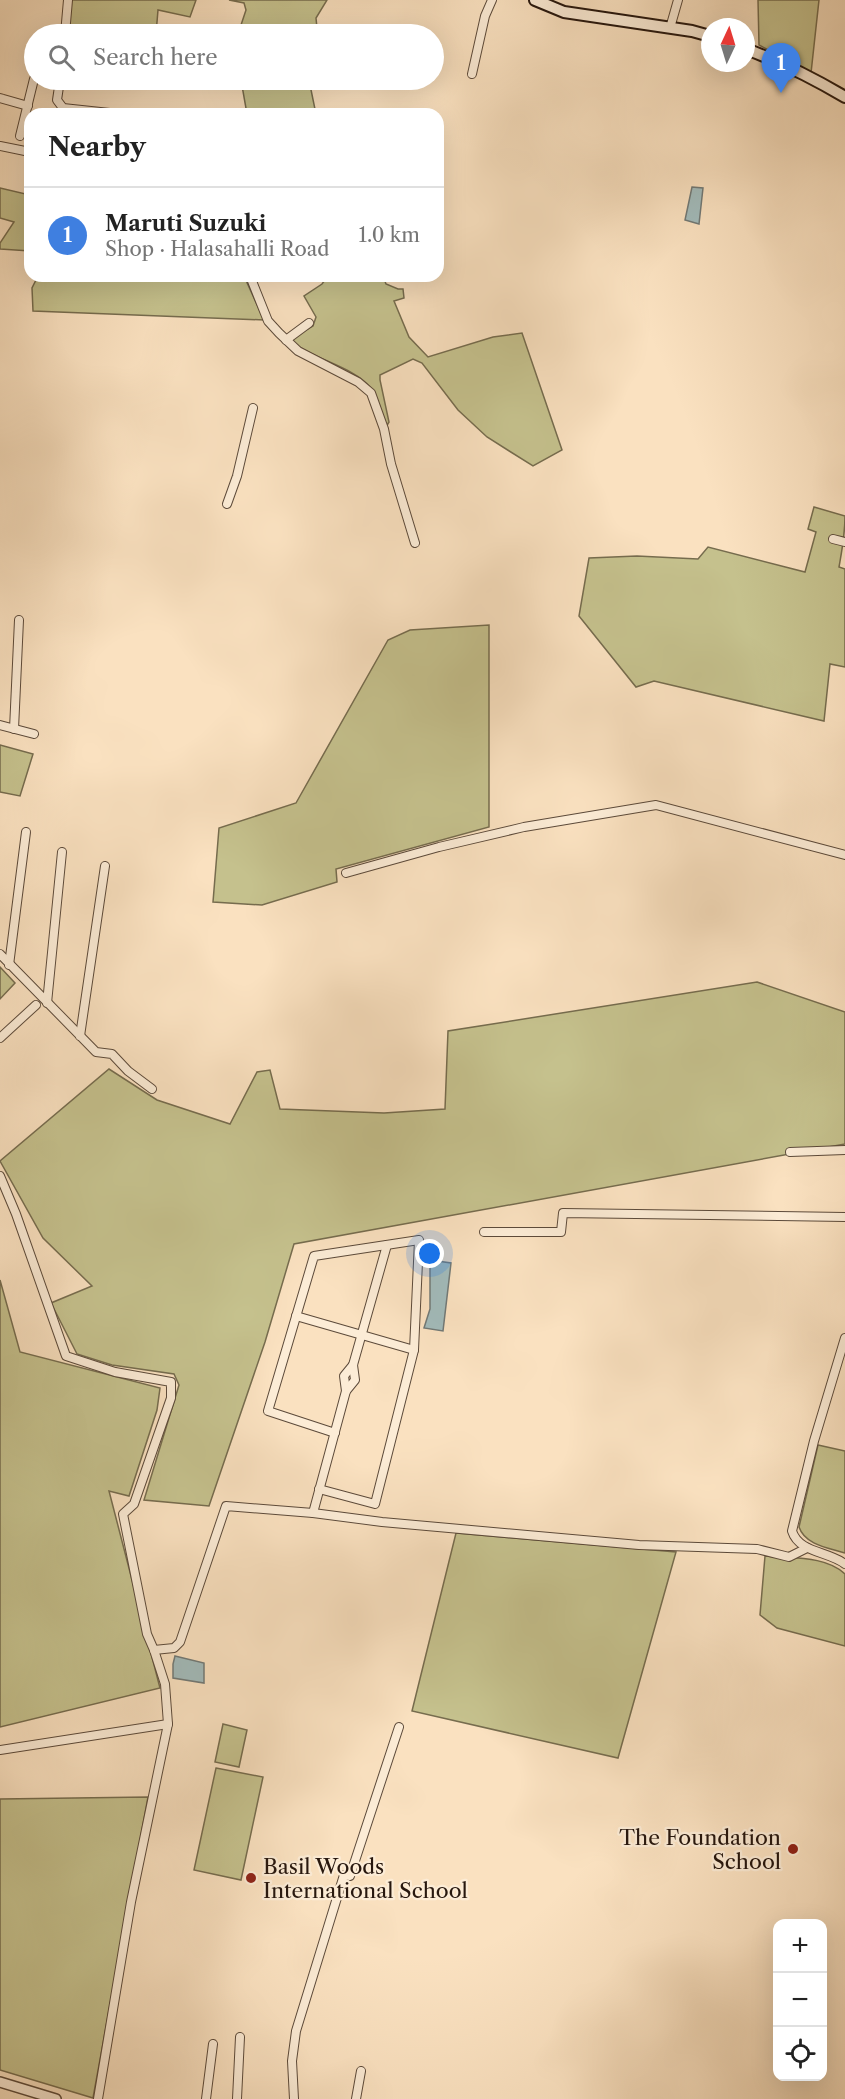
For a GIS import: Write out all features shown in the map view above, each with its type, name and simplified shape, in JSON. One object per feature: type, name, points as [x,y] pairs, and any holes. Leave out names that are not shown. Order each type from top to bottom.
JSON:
[{"type":"main road","points":[[535,0],[701,34]]},
{"type":"main road","points":[[755,52],[818,80],[845,97]]},
{"type":"street","points":[[66,24],[68,0]]},
{"type":"street","points":[[472,74],[484,16],[492,0]]},
{"type":"street","points":[[670,28],[678,0]]},
{"type":"street","points":[[0,98],[28,106],[32,90]]},
{"type":"street","points":[[58,90],[57,100],[63,108]]},
{"type":"street","points":[[20,136],[24,121]]},
{"type":"street","points":[[0,146],[24,151]]},
{"type":"street","points":[[252,282],[268,321],[286,340],[298,351],[358,382],[371,393],[384,429],[415,543]]},
{"type":"street","points":[[286,340],[309,323]]},
{"type":"street","points":[[227,504],[237,476],[253,408]]},
{"type":"street","points":[[833,539],[845,542]]},
{"type":"street","points":[[14,729],[19,620]]},
{"type":"street","points":[[0,725],[34,734]]},
{"type":"street","points":[[346,873],[439,846],[524,827],[656,805],[845,855]]},
{"type":"street","points":[[9,965],[26,832]]},
{"type":"street","points":[[47,1003],[62,852]]},
{"type":"street","points":[[80,1036],[105,866]]},
{"type":"street","points":[[0,954],[96,1052],[112,1054],[128,1071],[152,1089]]},
{"type":"street","points":[[0,1038],[36,1005]]},
{"type":"street","points":[[790,1152],[845,1150]]},
{"type":"street","points":[[0,1176],[16,1214],[66,1356],[115,1372],[171,1382],[171,1398],[134,1504],[123,1514],[147,1634],[165,1684],[168,1724],[131,1902],[98,2099]]},
{"type":"street","points":[[483,1232],[561,1232],[563,1213],[845,1216]]},
{"type":"street","points":[[319,1489],[375,1504],[414,1350],[419,1240],[314,1256],[268,1411],[335,1433]]},
{"type":"street","points":[[313,1513],[346,1391],[356,1380],[353,1365],[387,1245]]},
{"type":"street","points":[[296,1316],[414,1350]]},
{"type":"street","points":[[845,1338],[814,1441],[792,1531],[795,1539],[807,1548],[829,1554],[845,1564]]},
{"type":"street","points":[[154,1650],[174,1648],[180,1642],[226,1506],[627,1544],[757,1549],[789,1557],[807,1548]]},
{"type":"street","points":[[0,1750],[168,1724]]},
{"type":"street","points":[[294,2099],[292,2061],[296,2031],[344,1875],[350,1876],[399,1727]]},
{"type":"street","points":[[237,2099],[240,2037]]},
{"type":"street","points":[[206,2099],[213,2044]]},
{"type":"street","points":[[357,2099],[361,2070]]},
{"type":"street","points":[[0,2082],[57,2099]]},
{"type":"shaded area","points":[[70,0],[196,0],[190,17],[158,10],[157,24],[69,24]]},
{"type":"shaded area","points":[[229,0],[327,0],[316,18],[317,24],[241,24],[246,10],[244,3]]},
{"type":"shaded area","points":[[758,0],[819,0],[811,73],[759,45]]},
{"type":"shaded area","points":[[243,90],[311,90],[315,108],[246,108]]},
{"type":"shaded area","points":[[0,188],[24,194],[24,251],[0,249],[0,243],[14,222],[0,218]]},
{"type":"shaded area","points":[[35,282],[247,282],[264,320],[33,311],[32,288]]},
{"type":"shaded area","points":[[324,282],[385,282],[398,289],[403,289],[404,298],[394,301],[409,337],[428,357],[493,337],[522,333],[562,450],[533,466],[487,437],[458,410],[422,363],[413,359],[380,375],[389,422],[386,427],[370,387],[363,380],[291,341],[295,336],[313,326],[316,317],[304,296]]},
{"type":"shaded area","points":[[814,507],[845,516],[839,567],[845,569],[845,667],[830,664],[824,721],[654,681],[636,687],[579,616],[589,558],[637,556],[698,559],[708,547],[805,572],[816,532],[808,529]]},
{"type":"shaded area","points":[[489,625],[489,827],[336,869],[337,882],[262,905],[213,902],[219,828],[296,803],[388,640],[410,630]]},
{"type":"shaded area","points":[[0,745],[33,754],[20,796],[0,792]]},
{"type":"shaded area","points":[[0,967],[15,983],[0,999]]},
{"type":"shaded area","points":[[757,982],[845,1012],[845,1144],[294,1244],[265,1342],[209,1506],[144,1500],[179,1385],[174,1374],[112,1365],[77,1354],[51,1303],[92,1286],[43,1238],[0,1161],[109,1069],[157,1100],[230,1124],[257,1072],[270,1070],[280,1109],[384,1113],[445,1109],[448,1031]]},
{"type":"shaded area","points":[[0,1280],[20,1352],[160,1388],[157,1410],[129,1496],[109,1491],[160,1688],[0,1727]]},
{"type":"shaded area","points":[[818,1445],[845,1451],[845,1553],[812,1542],[806,1538],[799,1527]]},
{"type":"shaded area","points":[[456,1533],[676,1552],[618,1758],[412,1711]]},
{"type":"shaded area","points":[[765,1556],[818,1561],[837,1568],[845,1574],[845,1646],[777,1628],[760,1615]]},
{"type":"shaded area","points":[[223,1724],[247,1730],[239,1767],[215,1762]]},
{"type":"shaded area","points":[[216,1768],[263,1777],[241,1880],[194,1870]]},
{"type":"shaded area","points":[[148,1797],[93,2098],[0,2070],[0,1799]]},
{"type":"water","points":[[692,187],[703,188],[699,224],[685,220]]},
{"type":"water","points":[[430,1260],[451,1263],[443,1331],[424,1328],[430,1309]]},
{"type":"water","points":[[175,1656],[204,1663],[204,1683],[173,1678]]},
{"type":"place","name":"Maruti Suzuki","points":[[781,93]]},
{"type":"place","name":"The Foundation School","points":[[793,1849]]},
{"type":"place","name":"Basil Woods International School","points":[[251,1878]]}]
